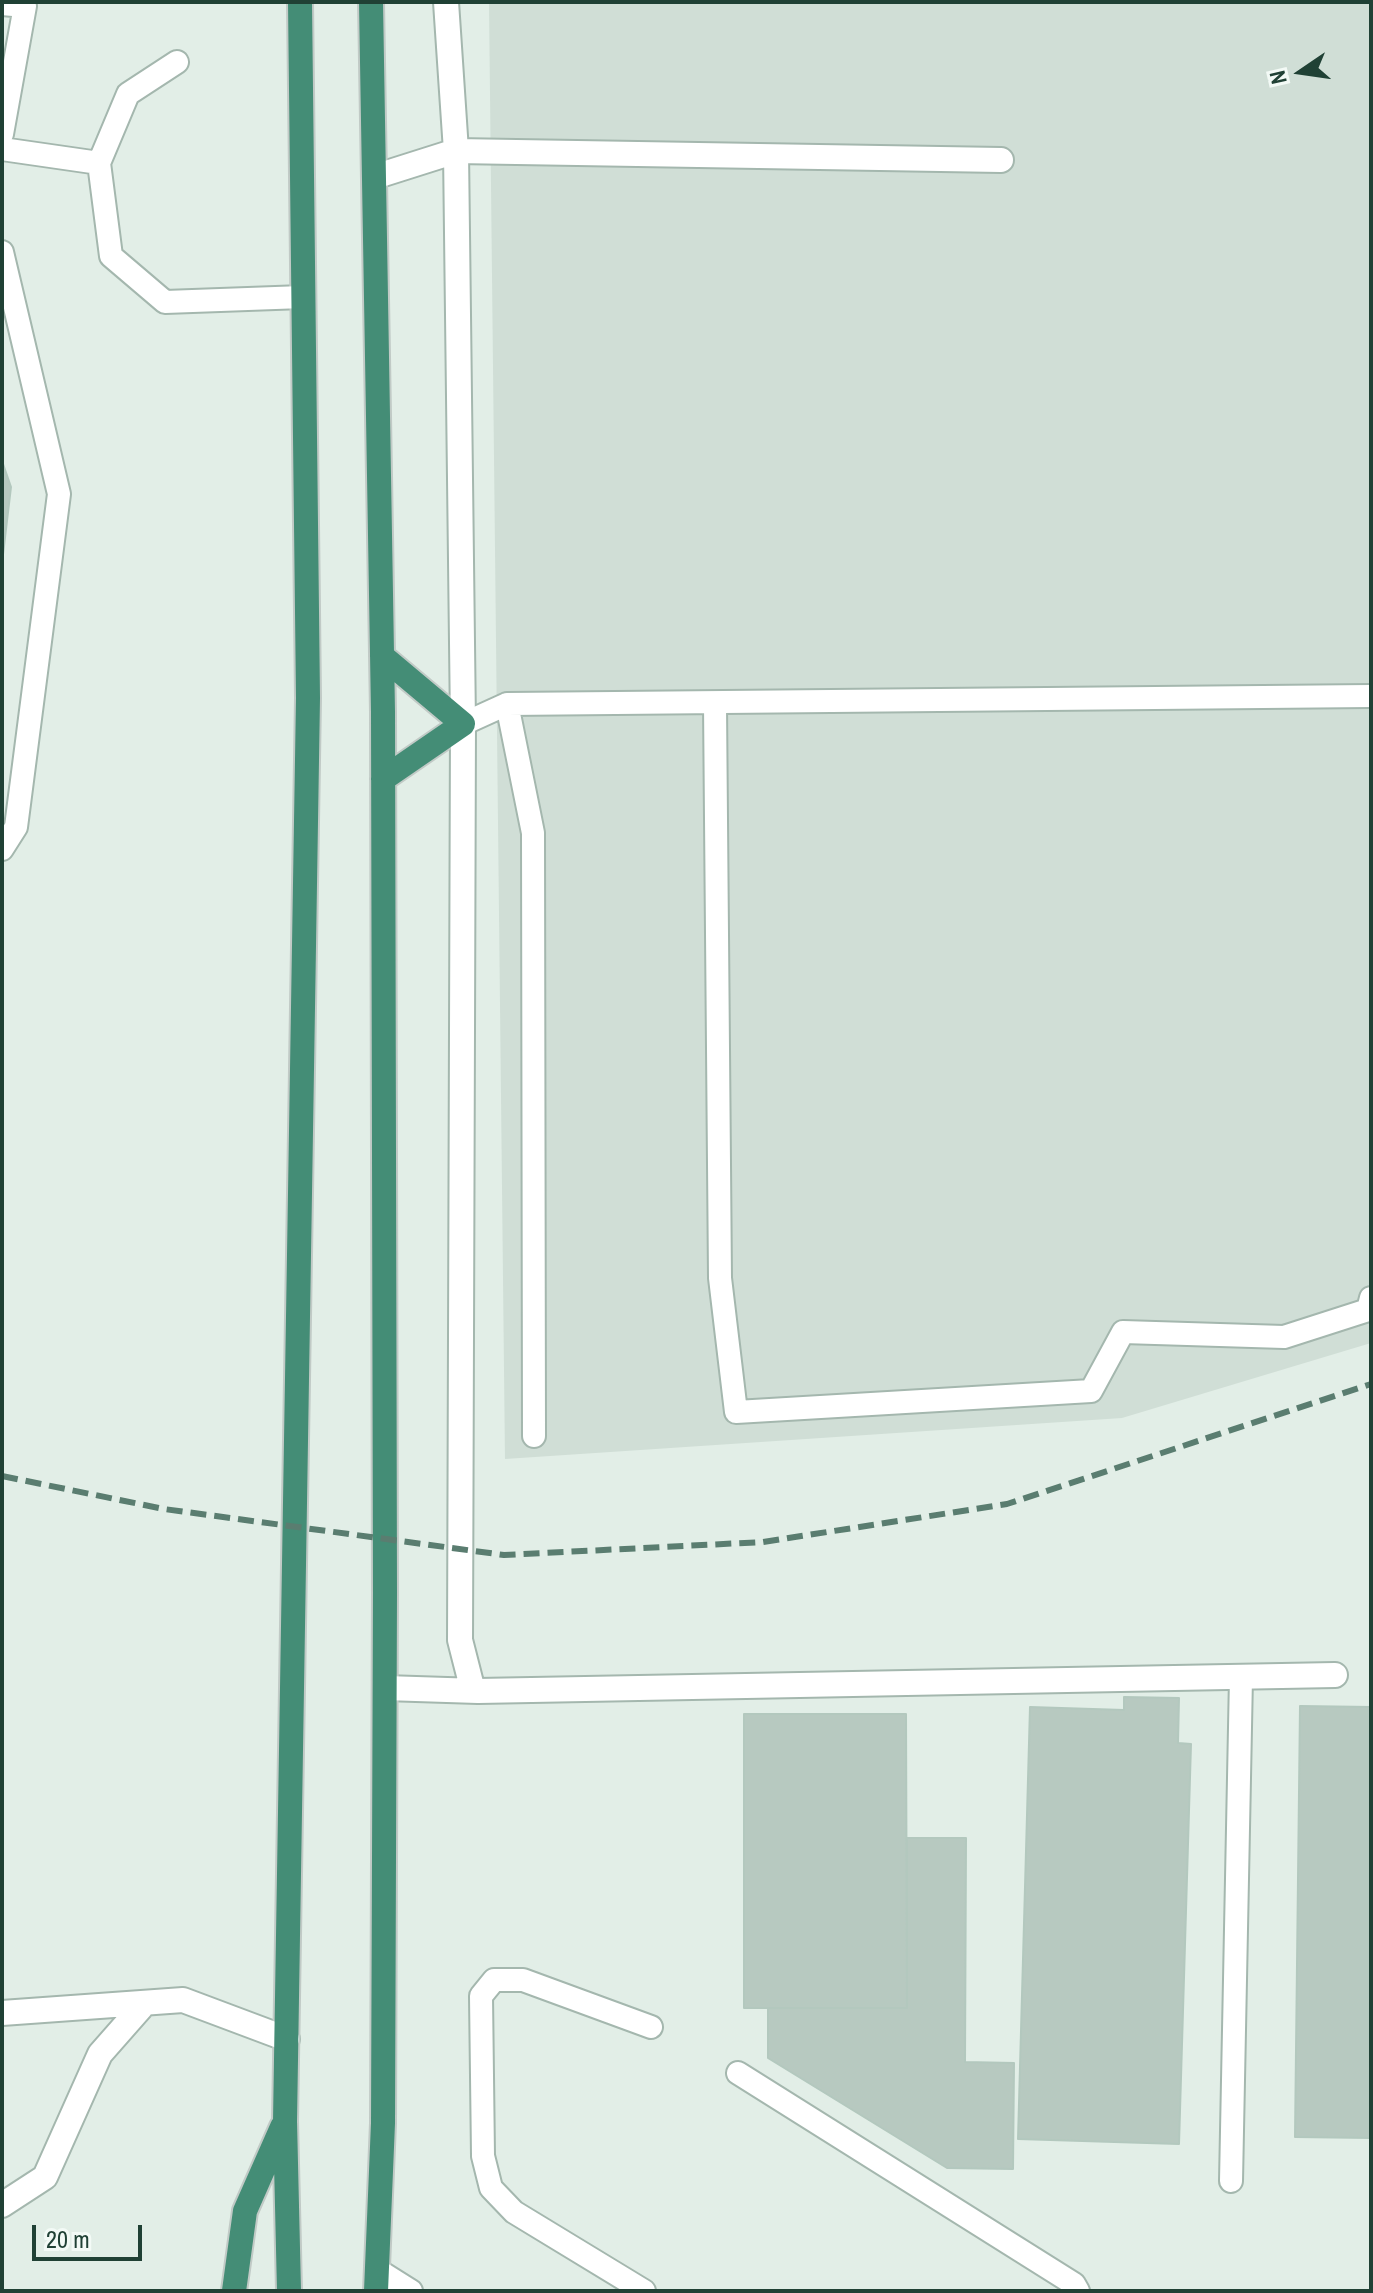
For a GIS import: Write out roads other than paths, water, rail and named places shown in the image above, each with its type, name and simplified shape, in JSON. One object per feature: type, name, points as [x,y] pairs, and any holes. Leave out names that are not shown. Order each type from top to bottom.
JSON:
[{"type":"highway","points":[[289,2291],[285,2121],[308,698],[300,2]]},
{"type":"highway","points":[[371,2],[382,656],[385,1688],[383,2123],[376,2280]]},
{"type":"highway","points":[[382,656],[463,724],[383,779]]},
{"type":"highway","points":[[234,2291],[245,2211],[285,2121]]},
{"type":"street","points":[[446,2],[456,151],[463,724],[460,1640],[473,1691]]},
{"type":"street","points":[[374,177],[456,151],[1001,160]]},
{"type":"street","points":[[385,1688],[473,1691],[1335,1675]]},
{"type":"street","points":[[2,2013],[183,2000],[287,2039]]},
{"type":"street","points":[[2,2205],[45,2177],[100,2054],[144,2004]]},
{"type":"lane","points":[[2,4],[25,6],[2,134]]},
{"type":"lane","points":[[177,62],[128,94],[99,163],[111,256],[165,302],[303,297]]},
{"type":"lane","points":[[2,149],[99,163]]},
{"type":"lane","points":[[2,252],[59,494],[16,827],[2,849]]},
{"type":"lane","points":[[463,724],[507,704],[1371,696]]},
{"type":"lane","points":[[507,704],[533,833],[534,1436]]},
{"type":"lane","points":[[715,704],[720,1278],[736,1412],[1091,1391],[1123,1332],[1284,1337],[1368,1310],[1371,1298]]},
{"type":"lane","points":[[1231,2181],[1241,1677]]},
{"type":"lane","points":[[644,2291],[514,2212],[491,2188],[483,2156],[481,1996],[494,1980],[523,1980],[651,2027]]},
{"type":"lane","points":[[738,2073],[1074,2284],[1078,2291]]},
{"type":"lane","points":[[376,2280],[411,2291]]},
{"type":"railway","points":[[2,1476],[164,1509],[504,1555],[763,1542],[1007,1504],[1371,1384]]}]
